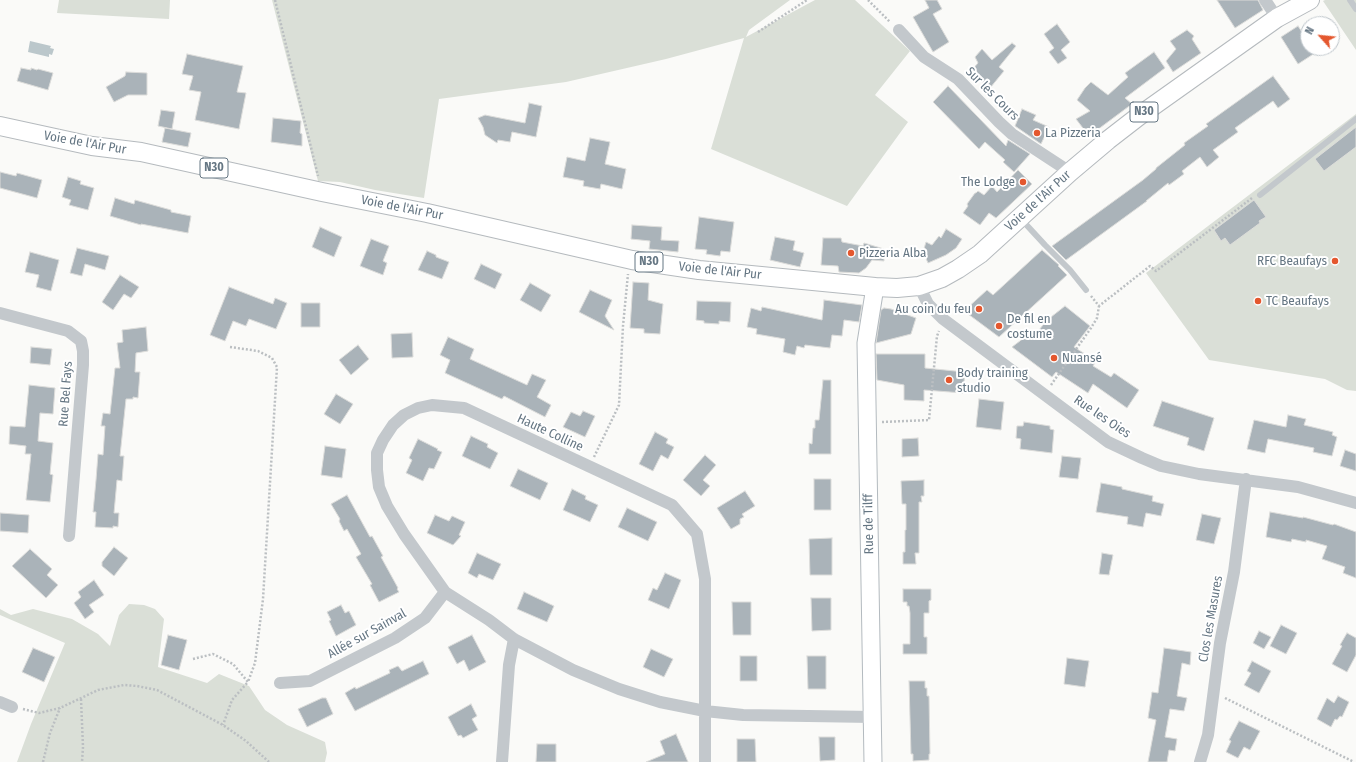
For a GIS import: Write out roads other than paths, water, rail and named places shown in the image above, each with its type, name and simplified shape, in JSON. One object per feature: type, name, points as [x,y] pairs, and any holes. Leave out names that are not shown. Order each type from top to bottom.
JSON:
[{"type":"main road","name":"Voie de l'Air Pur","points":[[0,126],[92,146],[141,152],[322,192],[427,213],[632,260],[699,270],[875,287],[897,288],[920,286],[942,278],[980,254],[1070,172],[1139,116],[1277,18],[1310,0]]},
{"type":"main road","name":"Rue de Tilff","points":[[873,762],[866,343],[875,287]]},
{"type":"street","points":[[1265,0],[1277,18]]},
{"type":"street","name":"Sur les Cours","points":[[899,30],[924,56],[958,79],[1012,134],[1070,172]]},
{"type":"street","name":"Rue les Oies","points":[[920,286],[928,304],[943,319],[1108,442],[1161,466],[1199,474],[1298,486],[1356,503]]},
{"type":"street","name":"Rue Bel Fays","points":[[0,313],[68,331],[80,341],[83,350],[69,536]]},
{"type":"street","name":"Haute Colline","points":[[445,592],[404,534],[387,506],[379,487],[377,470],[377,453],[390,430],[404,415],[418,408],[432,405],[464,408],[672,505],[697,534],[705,579],[705,711]]},
{"type":"street","name":"Clos les Masures","points":[[1200,762],[1208,735],[1220,643],[1234,572],[1246,479]]},
{"type":"street","points":[[445,592],[514,638],[573,670],[619,689],[660,702],[705,711],[743,715],[873,717]]},
{"type":"street","name":"Allée sur Sainval","points":[[280,683],[310,681],[395,638],[425,618],[445,592]]},
{"type":"street","points":[[502,762],[509,665],[514,638]]},
{"type":"street","points":[[0,702],[12,707]]},
{"type":"street","points":[[705,711],[705,762]]},
{"type":"lane","points":[[1350,0],[1356,9]]},
{"type":"lane","points":[[1260,196],[1356,119]]},
{"type":"lane","points":[[1020,217],[1070,270],[1086,290]]},
{"type":"place","name":"La Pizzeria","points":[[1037,133]]},
{"type":"place","name":"The Lodge","points":[[1023,182]]},
{"type":"place","name":"Pizzeria Alba","points":[[851,253]]},
{"type":"place","name":"RFC Beaufays","points":[[1335,261]]},
{"type":"place","name":"TC Beaufays","points":[[1258,301]]},
{"type":"place","name":"Au coin du feu","points":[[979,309]]},
{"type":"place","name":"De fil en costume","points":[[999,326]]},
{"type":"place","name":"Nuansé","points":[[1054,358]]},
{"type":"place","name":"Body training studio","points":[[949,380]]}]
